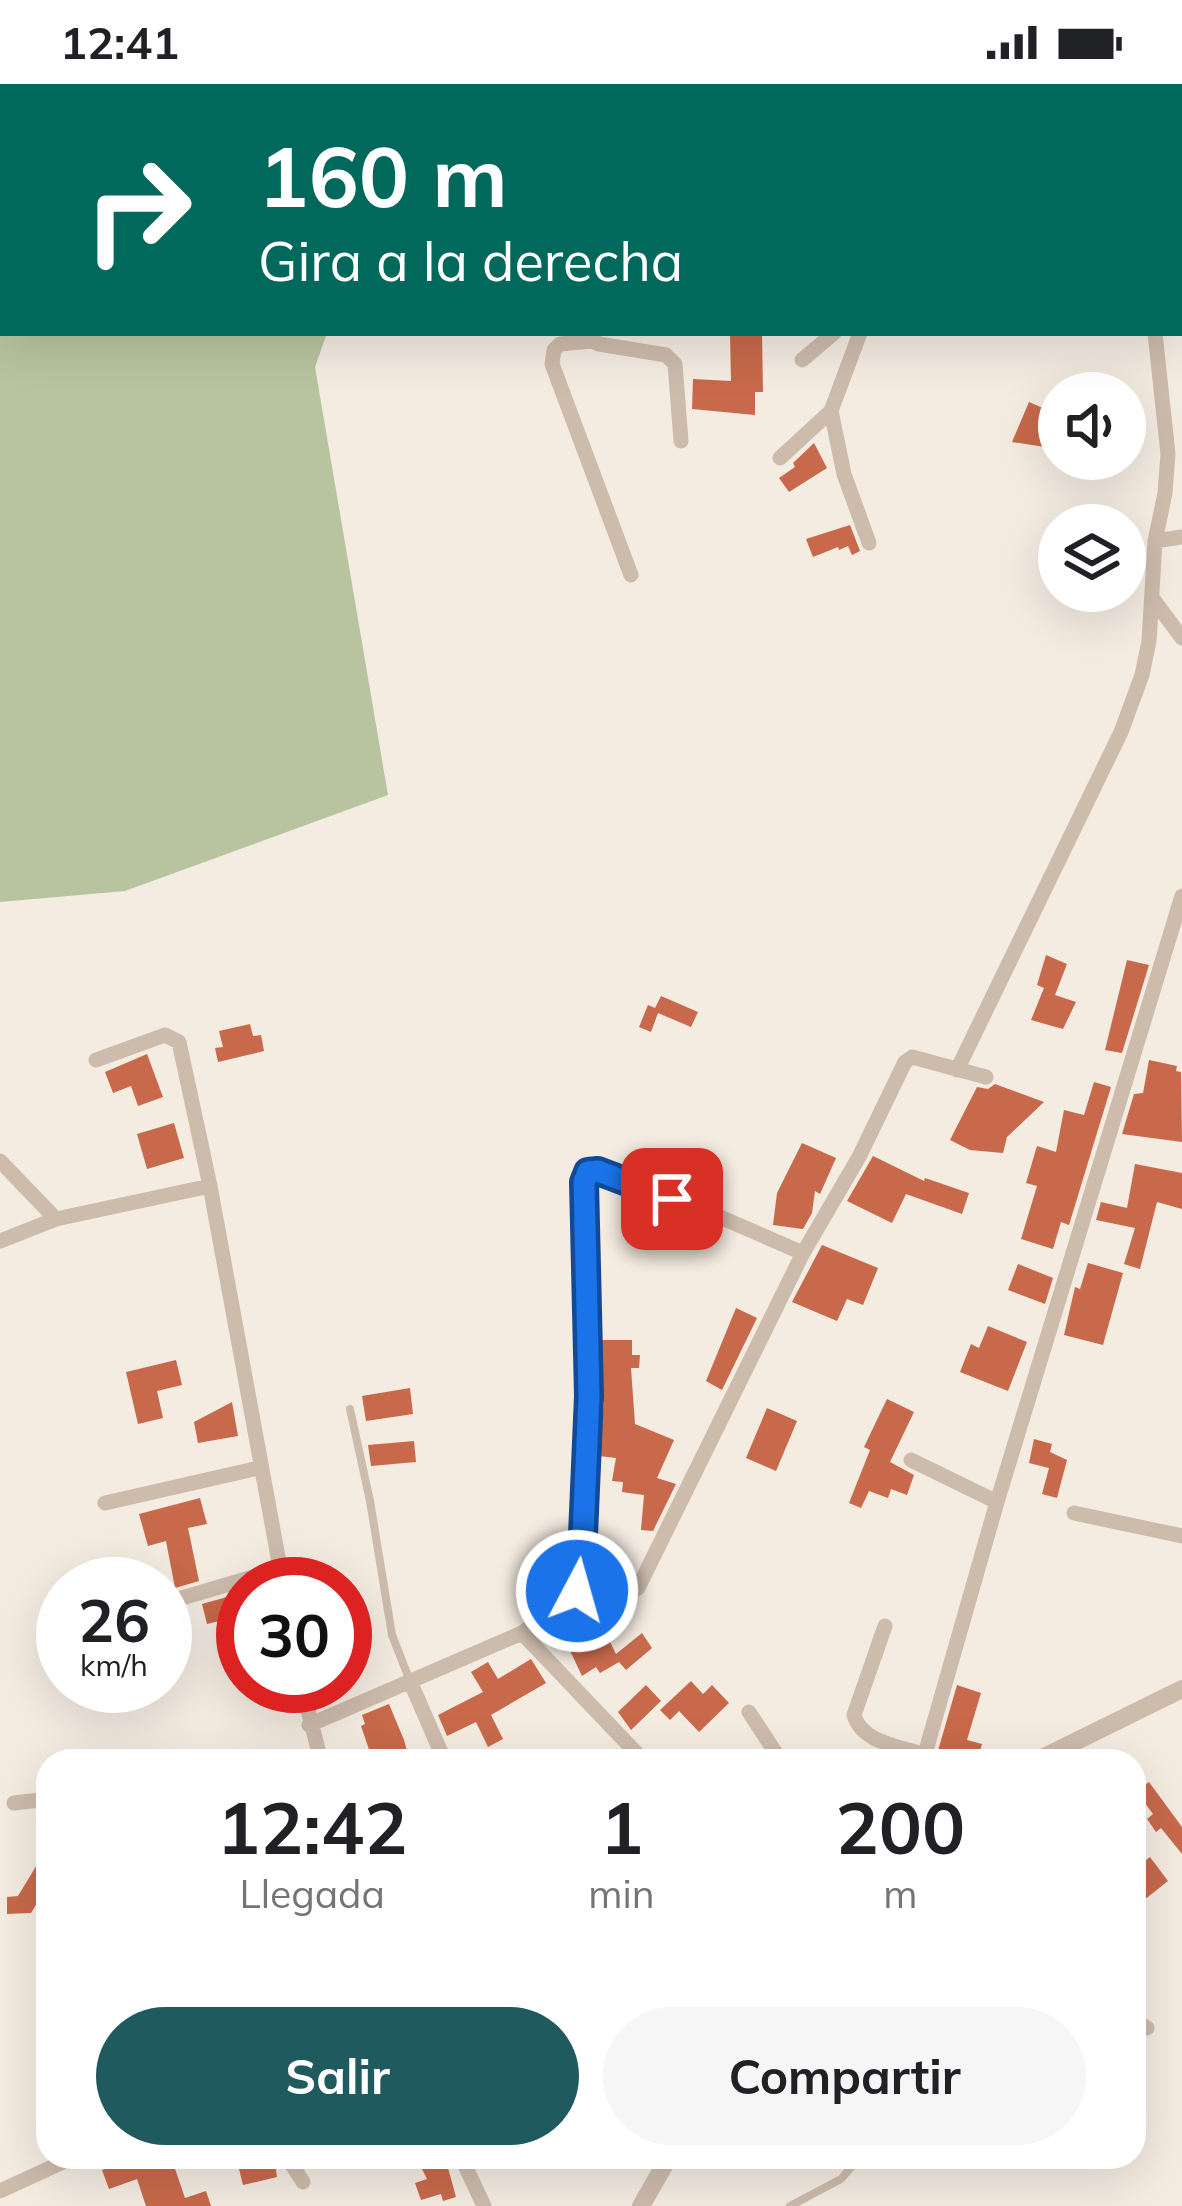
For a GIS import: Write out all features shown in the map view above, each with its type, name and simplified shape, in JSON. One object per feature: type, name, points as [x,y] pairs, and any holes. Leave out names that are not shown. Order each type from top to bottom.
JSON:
[{"type":"street","points":[[802,360],[830,336]]},
{"type":"street","points":[[780,458],[831,411],[859,336]]},
{"type":"street","points":[[957,1070],[1121,732],[1142,675],[1168,454],[1155,336]]},
{"type":"street","points":[[631,575],[552,364],[554,350],[560,344],[592,337],[616,350],[666,356],[675,364],[681,441]]},
{"type":"street","points":[[831,411],[844,474],[869,543]]},
{"type":"street","points":[[1155,541],[1182,537]]},
{"type":"street","points":[[1152,596],[1182,638]]},
{"type":"street","points":[[927,1749],[1182,896]]},
{"type":"street","points":[[96,1060],[165,1035],[179,1042],[277,1557]]},
{"type":"street","points":[[577,1591],[624,1594],[638,1588],[803,1252],[859,1157],[904,1062],[912,1057],[986,1076]]},
{"type":"street","points":[[0,1161],[56,1219]]},
{"type":"street","points":[[309,1725],[521,1633],[577,1591],[589,1396],[584,1182],[588,1172],[628,1181],[803,1252]]},
{"type":"street","points":[[0,1241],[56,1219],[210,1186]]},
{"type":"street","points":[[911,1460],[997,1502]]},
{"type":"street","points":[[105,1503],[260,1468]]},
{"type":"street","points":[[1073,1513],[1182,1536]]},
{"type":"street","points":[[885,1626],[854,1715],[858,1729],[901,1749]]},
{"type":"street","points":[[521,1633],[632,1749]]},
{"type":"street","points":[[410,1681],[440,1749]]},
{"type":"street","points":[[1060,1749],[1182,1689]]},
{"type":"street","points":[[748,1712],[773,1749]]},
{"type":"street","points":[[307,1713],[317,1749]]},
{"type":"street","points":[[14,1802],[36,1800]]},
{"type":"street","points":[[0,2191],[48,2169]]},
{"type":"street","points":[[294,2169],[303,2182]]},
{"type":"street","points":[[467,2169],[484,2206]]},
{"type":"street","points":[[641,2206],[662,2169]]},
{"type":"lane","points":[[350,1409],[392,1635],[410,1681]]},
{"type":"lane","points":[[790,2206],[841,2180],[850,2169]]},
{"type":"green space","points":[[0,336],[326,336],[315,367],[388,795],[125,891],[0,902]]},
{"type":"building","points":[[730,336],[762,336],[763,392],[755,392],[755,415],[692,409],[693,379],[731,381]]},
{"type":"building","points":[[1029,402],[1038,406],[1038,446],[1012,442]]},
{"type":"building","points":[[814,443],[827,468],[789,492],[779,478]]},
{"type":"building","points":[[850,525],[860,551],[852,555],[848,546],[838,547],[813,557],[806,539]]},
{"type":"building","points":[[1046,955],[1067,964],[1055,995],[1076,1002],[1063,1029],[1031,1020],[1044,988],[1037,985]]},
{"type":"building","points":[[1127,960],[1149,965],[1122,1053],[1105,1050]]},
{"type":"building","points":[[661,996],[698,1012],[691,1027],[658,1013],[651,1032],[639,1027],[648,1005],[655,1008]]},
{"type":"building","points":[[250,1024],[253,1036],[261,1035],[264,1051],[218,1062],[215,1048],[223,1047],[219,1031]]},
{"type":"building","points":[[147,1054],[163,1097],[138,1106],[131,1086],[113,1093],[105,1072]]},
{"type":"building","points":[[1149,1060],[1177,1066],[1176,1071],[1181,1072],[1182,1142],[1122,1134],[1134,1094],[1143,1093]]},
{"type":"building","points":[[1094,1082],[1111,1087],[1069,1225],[1061,1222],[1053,1249],[1021,1239],[1037,1186],[1026,1183],[1037,1146],[1056,1152],[1064,1110],[1084,1115]]},
{"type":"building","points":[[995,1084],[1044,1102],[1007,1137],[1003,1153],[970,1150],[950,1140],[977,1087],[988,1089]]},
{"type":"building","points":[[174,1123],[184,1158],[147,1169],[137,1134]]},
{"type":"building","points":[[802,1143],[836,1158],[820,1194],[815,1191],[812,1213],[803,1229],[773,1225],[777,1193]]},
{"type":"building","points":[[873,1156],[924,1181],[969,1193],[962,1214],[906,1194],[892,1223],[847,1201]]},
{"type":"building","points":[[1135,1164],[1182,1173],[1182,1209],[1157,1202],[1140,1269],[1124,1264],[1135,1228],[1096,1220],[1101,1202],[1127,1208]]},
{"type":"building","points":[[822,1245],[878,1268],[863,1305],[847,1299],[837,1321],[792,1302]]},
{"type":"building","points":[[1088,1263],[1123,1273],[1103,1345],[1064,1335],[1075,1287],[1080,1289]]},
{"type":"building","points":[[1018,1264],[1053,1278],[1045,1304],[1008,1290]]},
{"type":"building","points":[[736,1308],[757,1318],[722,1390],[706,1381]]},
{"type":"building","points":[[988,1326],[1027,1342],[1008,1391],[960,1372],[971,1344],[979,1348]]},
{"type":"building","points":[[601,1340],[632,1340],[632,1355],[640,1355],[639,1368],[631,1368],[635,1424],[674,1440],[657,1478],[676,1484],[653,1531],[641,1530],[644,1495],[622,1492],[623,1482],[612,1481],[616,1458],[599,1456],[604,1402]]},
{"type":"building","points":[[176,1360],[182,1385],[157,1391],[163,1418],[138,1424],[126,1372]]},
{"type":"building","points":[[410,1388],[413,1414],[366,1421],[362,1396]]},
{"type":"building","points":[[887,1399],[914,1412],[890,1462],[914,1475],[907,1495],[891,1489],[888,1498],[869,1491],[861,1508],[849,1503],[870,1450],[864,1447]]},
{"type":"building","points":[[232,1402],[238,1436],[198,1443],[194,1422]]},
{"type":"building","points":[[767,1408],[797,1421],[776,1471],[746,1458]]},
{"type":"building","points":[[1034,1439],[1052,1444],[1050,1452],[1067,1460],[1057,1498],[1042,1494],[1049,1468],[1029,1463]]},
{"type":"building","points":[[414,1441],[416,1462],[371,1466],[368,1445]]},
{"type":"building","points":[[200,1498],[207,1524],[188,1528],[199,1581],[192,1583],[192,1557],[169,1557],[166,1541],[148,1546],[139,1514]]},
{"type":"building","points":[[594,1550],[624,1553],[620,1582],[593,1580]]},
{"type":"building","points":[[216,1600],[216,1622],[207,1624],[202,1604]]},
{"type":"building","points":[[601,1624],[616,1654],[642,1633],[652,1648],[626,1670],[619,1662],[582,1676],[566,1642]]},
{"type":"building","points":[[531,1659],[546,1683],[491,1715],[503,1739],[488,1747],[476,1722],[447,1736],[438,1715],[483,1692],[471,1672],[488,1662],[498,1679]]},
{"type":"building","points":[[691,1681],[703,1694],[712,1685],[729,1703],[699,1732],[679,1711],[670,1720],[660,1710]]},
{"type":"building","points":[[646,1685],[661,1701],[631,1730],[618,1712]]},
{"type":"building","points":[[957,1685],[981,1693],[967,1740],[982,1744],[981,1749],[938,1749]]},
{"type":"building","points":[[389,1704],[407,1749],[369,1749],[361,1726],[365,1724],[362,1715]]},
{"type":"building","points":[[1149,1782],[1182,1827],[1182,1854],[1147,1819],[1153,1814],[1146,1805]]},
{"type":"building","points":[[1150,1857],[1168,1881],[1146,1898],[1146,1860]]},
{"type":"building","points":[[36,1866],[36,1905],[31,1913],[7,1914],[7,1897],[18,1896]]},
{"type":"building","points":[[175,2169],[185,2198],[206,2191],[211,2206],[146,2206],[137,2179],[109,2189],[102,2170]]},
{"type":"building","points":[[239,2169],[276,2169],[277,2177],[243,2185]]},
{"type":"building","points":[[422,2169],[448,2169],[456,2197],[443,2201],[441,2194],[421,2200],[415,2183],[427,2179]]},
{"type":"route","points":[[577,1591],[589,1396],[584,1182],[588,1172],[598,1171],[672,1199]]}]
